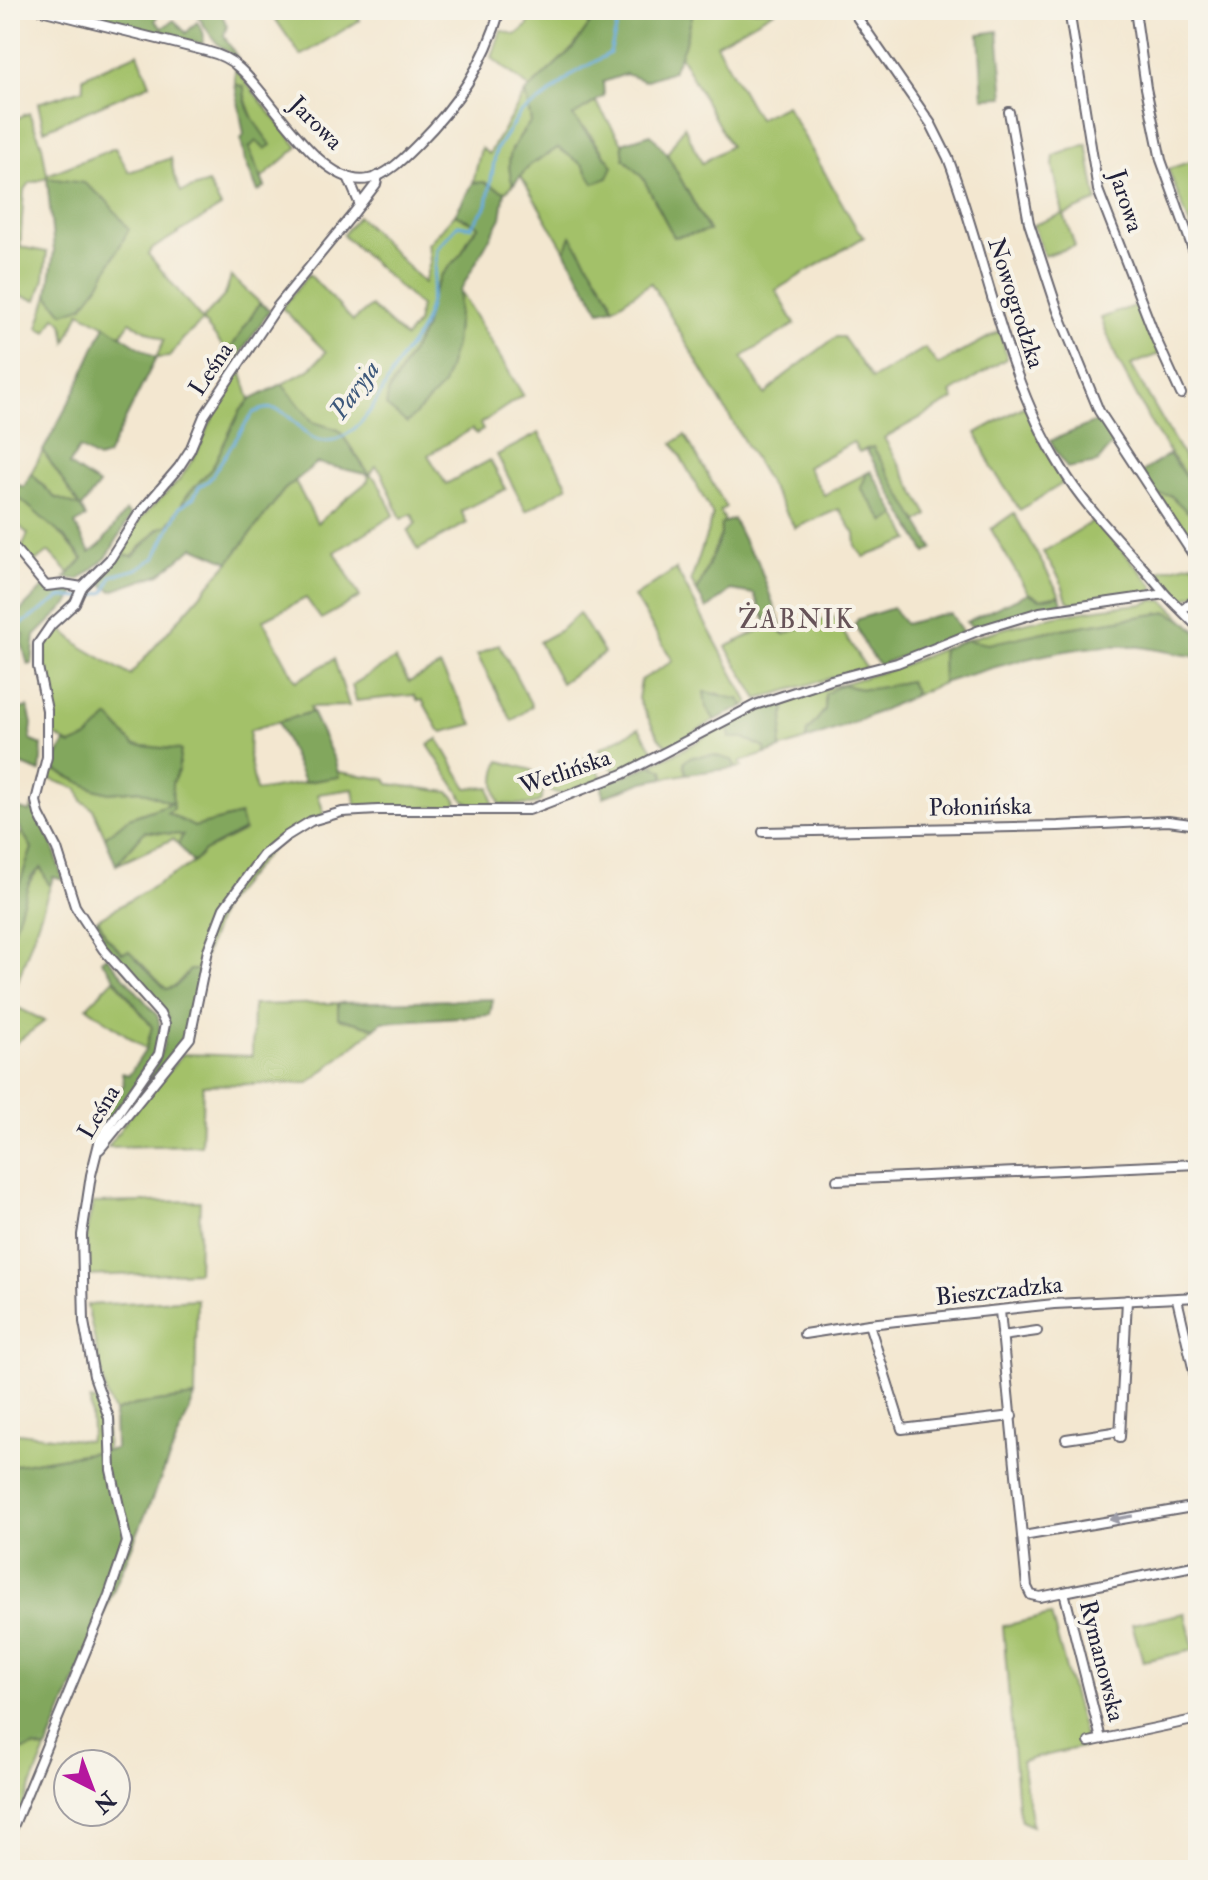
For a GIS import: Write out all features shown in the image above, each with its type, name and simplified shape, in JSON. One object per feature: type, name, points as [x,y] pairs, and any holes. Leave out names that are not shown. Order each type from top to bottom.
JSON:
[{"type":"street","name":"Jarowa","points":[[41,10],[228,59],[247,75],[309,149],[348,177],[361,180],[378,176]]},
{"type":"street","points":[[378,176],[416,146],[463,92],[484,56],[500,10]]},
{"type":"street","name":"Nowogrodzka","points":[[852,10],[931,124],[948,158],[1023,388],[1048,444],[1081,495],[1165,594]]},
{"type":"street","name":"Jarowa","points":[[1069,10],[1098,190],[1181,394]]},
{"type":"street","points":[[1135,10],[1146,88],[1161,160],[1198,263]]},
{"type":"street","points":[[1009,112],[1029,223],[1058,311],[1099,411],[1198,562]]},
{"type":"street","name":"Leśna","points":[[10,1834],[109,1595],[127,1542],[111,1470],[109,1418],[94,1376],[84,1322],[82,1235],[100,1139],[159,1054],[165,1024],[160,1014],[103,949],[75,906],[57,849],[36,801],[47,757],[47,710],[38,667],[38,644],[51,625],[75,603],[81,589],[110,559],[138,515],[179,467],[204,416],[277,307],[360,205],[376,184],[378,176]]},
{"type":"street","points":[[348,177],[360,205]]},
{"type":"street","points":[[10,543],[46,586],[75,585],[81,589]]},
{"type":"street","points":[[1165,594],[1198,627]]},
{"type":"street","name":"Wetlińska","points":[[95,1156],[190,1038],[208,950],[224,908],[263,855],[311,821],[342,812],[378,810],[529,810],[623,774],[755,705],[831,680],[897,663],[980,630],[1040,612],[1165,594]]},
{"type":"street","points":[[1182,610],[1198,597]]},
{"type":"street","name":"Połonińska","points":[[763,832],[1168,821],[1198,825]]},
{"type":"street","points":[[837,1180],[1198,1164]]},
{"type":"street","name":"Bieszczadzka","points":[[804,1334],[1000,1311],[1198,1297]]},
{"type":"street","points":[[1177,1299],[1198,1389]]},
{"type":"street","points":[[1066,1439],[1120,1434],[1127,1300]]},
{"type":"street","name":"Rymanowska","points":[[1000,1311],[1027,1587],[1031,1595],[1040,1597],[1198,1565]]},
{"type":"street","points":[[869,1324],[902,1429],[1012,1416]]},
{"type":"street","points":[[1002,1336],[1037,1331]]},
{"type":"street","points":[[1023,1536],[1198,1506]]},
{"type":"street","name":"Rymanowska","points":[[1064,1592],[1101,1739]]},
{"type":"street","name":"Rymanowska","points":[[1089,1742],[1198,1719]]},
{"type":"green space","points":[[81,10],[160,10],[155,21],[162,28],[174,20],[186,33],[197,22],[203,33],[203,41],[202,44],[84,16]]},
{"type":"green space","points":[[193,10],[220,10],[227,26],[224,36],[237,57],[216,42]]},
{"type":"green space","points":[[269,10],[353,10],[360,20],[301,56]]},
{"type":"green space","points":[[531,10],[571,10],[590,24],[573,48],[530,88],[492,58],[501,30],[516,35],[528,25]]},
{"type":"green space","points":[[600,10],[692,10],[693,13],[673,71],[644,81],[626,74],[603,82],[604,96],[573,116],[613,166],[608,178],[594,183],[583,165],[558,148],[530,165],[513,185],[510,158],[519,137],[531,121],[525,93],[573,48]]},
{"type":"green space","points":[[692,10],[776,10],[716,44],[758,119],[786,105],[864,237],[776,290],[795,324],[742,357],[765,395],[783,377],[836,337],[843,337],[872,379],[925,348],[938,365],[1000,331],[1007,358],[951,393],[954,399],[884,438],[928,515],[917,523],[873,447],[859,452],[853,442],[807,467],[824,495],[867,473],[861,489],[885,522],[897,515],[910,540],[864,557],[856,547],[855,534],[839,509],[795,528],[651,283],[613,308],[610,297],[571,237],[565,251],[521,176],[530,165],[558,148],[583,165],[594,183],[613,166],[572,116],[596,102],[622,143],[625,159],[643,178],[674,237],[709,230],[667,154],[684,126],[702,163],[730,146],[680,55]]},
{"type":"green space","points":[[998,31],[1004,97],[983,98],[979,34]]},
{"type":"green space","points":[[138,53],[150,84],[44,130],[38,103],[83,89],[83,77]]},
{"type":"green space","points":[[235,69],[298,147],[261,179],[249,148],[256,133],[255,126],[244,87],[235,84]]},
{"type":"green space","points":[[235,84],[244,87],[249,111],[271,145],[265,149],[256,141],[249,148],[265,187],[258,192],[245,161]]},
{"type":"green space","points":[[525,93],[531,121],[510,157],[513,185],[505,192],[484,183],[473,183],[481,148],[489,154]]},
{"type":"green space","points":[[29,113],[42,145],[47,175],[115,148],[129,172],[171,158],[181,192],[208,183],[221,207],[148,254],[202,320],[225,295],[231,276],[260,303],[228,353],[203,321],[169,357],[156,358],[164,340],[130,322],[121,335],[80,312],[66,342],[63,323],[55,317],[47,332],[38,328],[48,295],[63,312],[47,178],[30,183],[24,191],[20,247],[47,252],[44,279],[37,300],[14,294],[18,277],[13,270],[10,272],[10,121]]},
{"type":"green space","points":[[651,134],[667,154],[709,231],[674,237],[643,178],[624,159],[622,143]]},
{"type":"green space","points":[[1087,144],[1097,201],[1064,215],[1075,246],[1044,256],[1033,225],[1063,214],[1053,166],[1054,156]]},
{"type":"green space","points":[[1198,159],[1198,246],[1168,169]]},
{"type":"green space","points":[[47,178],[84,183],[106,200],[129,229],[99,285],[82,307],[63,313],[48,295],[54,251]]},
{"type":"green space","points":[[484,182],[505,192],[501,218],[460,291],[455,345],[443,386],[407,423],[386,406],[388,393],[424,330],[430,300],[441,276],[462,253],[479,226],[455,214],[473,183]]},
{"type":"green space","points":[[455,214],[479,226],[462,253],[441,276],[430,300],[424,330],[388,392],[455,345],[460,291],[523,395],[480,424],[483,430],[476,434],[472,429],[428,455],[446,484],[490,460],[506,489],[461,511],[467,523],[418,550],[408,531],[416,523],[412,514],[401,519],[382,473],[376,466],[370,475],[377,480],[394,515],[335,552],[360,597],[321,619],[306,598],[263,620],[296,681],[334,659],[349,706],[310,707],[312,712],[250,730],[249,756],[256,791],[338,777],[338,772],[386,779],[389,784],[449,792],[457,800],[457,807],[356,809],[353,789],[318,794],[324,814],[282,836],[222,906],[200,970],[190,970],[167,990],[129,952],[122,954],[106,936],[98,919],[193,863],[204,851],[244,831],[240,815],[194,827],[167,812],[172,803],[172,783],[178,771],[165,763],[126,744],[99,740],[71,745],[53,734],[44,656],[48,642],[59,627],[82,647],[130,675],[229,562],[284,490],[295,481],[317,523],[368,481],[369,474],[339,430],[313,422],[282,384],[309,370],[326,352],[282,308],[309,274],[353,321],[371,306],[405,338],[417,324],[420,306],[343,235],[358,216],[424,283],[430,262],[428,244]]},
{"type":"green space","points":[[571,236],[610,297],[613,308],[600,311],[565,251]]},
{"type":"green space","points":[[260,303],[270,310],[236,360],[228,353]]},
{"type":"green space","points":[[1139,304],[1159,354],[1131,365],[1198,482],[1198,494],[1154,429],[1117,359],[1101,318]]},
{"type":"green space","points":[[105,325],[156,358],[107,456],[98,459],[79,448],[69,465],[99,485],[81,508],[86,517],[75,524],[90,553],[101,544],[126,511],[131,516],[106,558],[79,580],[65,578],[83,559],[65,538],[18,497],[10,504],[10,487],[24,487],[31,473],[54,497],[80,507],[43,451]]},
{"type":"green space","points":[[241,370],[250,400],[240,411],[212,468],[188,494],[168,526],[159,528],[132,556],[119,554],[139,520],[180,479],[196,454],[220,402]]},
{"type":"green space","points":[[282,384],[313,422],[339,430],[369,475],[317,463],[284,490],[229,562],[194,547],[160,574],[112,591],[102,584],[106,571],[119,554],[133,556],[160,528],[168,525],[188,494],[212,468],[240,411],[250,400]]},
{"type":"green space","points":[[1025,406],[1041,443],[1065,482],[1020,510],[992,468],[976,433]]},
{"type":"green space","points":[[1100,420],[1113,443],[1097,463],[1067,468],[1050,441]]},
{"type":"green space","points":[[539,433],[568,486],[526,511],[497,455]]},
{"type":"green space","points":[[685,435],[726,507],[720,511],[725,522],[721,524],[721,534],[697,592],[691,581],[713,515],[673,443]]},
{"type":"green space","points":[[873,447],[933,548],[926,553],[866,449]]},
{"type":"green space","points":[[43,451],[81,508],[54,497],[31,473]]},
{"type":"green space","points":[[1169,454],[1198,494],[1198,522],[1170,495],[1157,495],[1141,473]]},
{"type":"green space","points":[[871,471],[897,515],[885,522],[861,488],[867,473]]},
{"type":"green space","points":[[1157,495],[1170,495],[1198,522],[1198,553]]},
{"type":"green space","points":[[18,496],[65,538],[83,560],[69,573],[49,552],[33,563],[21,550],[28,534],[16,523],[10,527],[10,504]]},
{"type":"green space","points":[[1014,513],[1060,595],[1040,599],[1028,593],[991,529]]},
{"type":"green space","points":[[733,519],[748,549],[757,559],[784,634],[768,626],[754,594],[731,590],[707,609],[697,592],[721,535],[721,524]]},
{"type":"green space","points":[[1095,520],[1154,586],[1152,594],[1071,603],[1067,600],[1060,579],[1043,552]]},
{"type":"green space","points":[[1193,563],[1198,570],[1198,593],[1179,601],[1162,585],[1158,575],[1162,570]]},
{"type":"green space","points":[[676,569],[749,703],[745,706],[739,699],[717,693],[706,707],[715,720],[669,747],[659,738],[638,699],[641,680],[673,661],[634,597]]},
{"type":"green space","points":[[43,588],[72,589],[75,592],[69,603],[35,636],[32,664],[28,665],[22,644],[24,634],[10,633],[10,617]]},
{"type":"green space","points":[[1028,593],[1040,599],[1060,595],[1062,603],[975,629],[966,622]]},
{"type":"green space","points":[[1164,601],[1187,622],[1168,612],[1043,632],[988,645],[966,640],[1053,616]]},
{"type":"green space","points":[[893,608],[905,624],[951,614],[963,633],[879,665],[866,648],[855,624],[858,619]]},
{"type":"green space","points":[[1168,612],[1187,622],[1198,633],[1198,660],[1193,656],[1131,646],[1085,648],[1012,663],[943,683],[942,649],[966,640],[988,644]]},
{"type":"green space","points":[[579,613],[604,653],[561,683],[539,642],[561,630]]},
{"type":"green space","points":[[833,616],[866,668],[758,699],[726,647],[768,626],[785,634]]},
{"type":"green space","points":[[499,644],[532,706],[512,721],[477,655]]},
{"type":"green space","points":[[942,649],[943,683],[913,696],[915,691],[909,681],[869,690],[855,689],[825,710],[807,732],[806,740],[780,749],[786,700],[896,668]]},
{"type":"green space","points":[[395,659],[409,682],[440,666],[473,724],[443,732],[422,700],[418,701],[414,695],[356,701],[352,685]]},
{"type":"green space","points":[[909,681],[915,691],[913,696],[806,740],[807,732],[825,710],[825,694],[843,684],[868,689]]},
{"type":"green space","points":[[704,692],[739,699],[745,706],[715,720],[706,707]]},
{"type":"green space","points":[[786,700],[780,749],[765,754],[765,748],[744,738],[730,738],[727,722]]},
{"type":"green space","points":[[28,707],[32,724],[30,740],[42,745],[40,772],[10,760],[10,711]]},
{"type":"green space","points":[[312,712],[335,761],[339,777],[304,782],[278,722]]},
{"type":"green space","points":[[109,717],[134,745],[181,750],[178,771],[172,783],[173,809],[167,813],[194,827],[240,815],[244,830],[204,851],[193,863],[178,844],[183,835],[145,831],[116,865],[105,837],[129,818],[172,803],[139,790],[109,793],[94,789],[51,768],[65,742],[71,745],[87,738]]},
{"type":"green space","points":[[727,722],[744,738],[765,748],[765,754],[740,762],[742,767],[736,768],[732,760],[684,762],[686,774],[664,778],[663,770],[651,765],[692,745]]},
{"type":"green space","points":[[639,728],[656,754],[616,774],[599,749]]},
{"type":"green space","points":[[438,739],[467,788],[490,787],[493,806],[473,806],[464,800],[428,745]]},
{"type":"green space","points":[[713,755],[732,760],[736,768],[686,774],[684,762],[690,757]]},
{"type":"green space","points":[[589,756],[602,777],[600,780],[561,794],[550,791],[542,778]]},
{"type":"green space","points":[[500,761],[532,770],[543,792],[540,801],[532,805],[500,804],[495,783]]},
{"type":"green space","points":[[651,765],[663,770],[664,778],[603,797],[602,784]]},
{"type":"green space","points":[[51,768],[94,789],[109,793],[139,790],[172,803],[129,818],[105,837],[93,809],[82,801],[78,789],[47,778]]},
{"type":"green space","points":[[10,806],[30,812],[32,806],[53,845],[63,880],[53,877],[50,887],[41,868],[31,877],[10,943],[10,911],[32,848]]},
{"type":"green space","points":[[22,831],[32,848],[10,911],[10,876],[17,866],[13,835],[19,837]]},
{"type":"green space","points":[[145,831],[183,835],[178,844],[173,839],[116,865]]},
{"type":"green space","points":[[41,868],[50,887],[10,1004],[11,952],[20,904],[28,884]]},
{"type":"green space","points":[[98,919],[106,936],[122,953],[129,951],[166,989],[176,986],[190,970],[200,970],[187,1034],[110,1131],[107,1131],[139,1092],[156,1065],[166,1035],[168,1017],[117,961],[90,924]]},
{"type":"green space","points":[[106,956],[157,1015],[160,1029],[152,1059],[103,1131],[100,1120],[124,1084],[122,1073],[129,1075],[146,1049],[152,1027],[101,960]]},
{"type":"green space","points":[[114,979],[152,1027],[146,1049],[87,1007]]},
{"type":"green space","points":[[493,999],[490,1015],[382,1022],[375,1028],[338,1018],[338,1003]]},
{"type":"green space","points":[[338,1003],[338,1018],[375,1028],[309,1083],[203,1085],[201,1145],[108,1147],[129,1117],[183,1054],[252,1056],[253,1005]]},
{"type":"green space","points":[[10,1004],[45,1021],[10,1047]]},
{"type":"green space","points":[[200,1201],[198,1272],[86,1276],[86,1233],[93,1203]]},
{"type":"green space","points":[[197,1299],[195,1397],[134,1405],[114,1412],[107,1397],[87,1305]]},
{"type":"green space","points":[[195,1397],[46,1750],[34,1747],[10,1754],[10,1466],[115,1449],[114,1412],[134,1405]]},
{"type":"green space","points":[[90,1400],[95,1401],[104,1419],[106,1450],[10,1466],[10,1432],[88,1441],[92,1431]]},
{"type":"green space","points":[[1185,1613],[1194,1650],[1143,1661],[1132,1624]]},
{"type":"green space","points":[[1051,1615],[1087,1746],[1022,1761],[1032,1826],[1021,1821],[1018,1807],[1003,1626]]},
{"type":"green space","points":[[34,1747],[46,1750],[10,1838],[10,1754]]},
{"type":"waterway","name":"Paryja","points":[[10,632],[61,597],[85,598],[105,592],[112,576],[137,569],[155,558],[180,507],[209,480],[253,413],[277,409],[309,435],[327,441],[340,438],[361,422],[422,327],[432,289],[437,249],[458,225],[471,227],[487,205],[496,150],[520,113],[542,100],[573,74],[610,53],[621,10]]},
{"type":"district","name":"ŻABNIK","points":[[797,620]]}]
